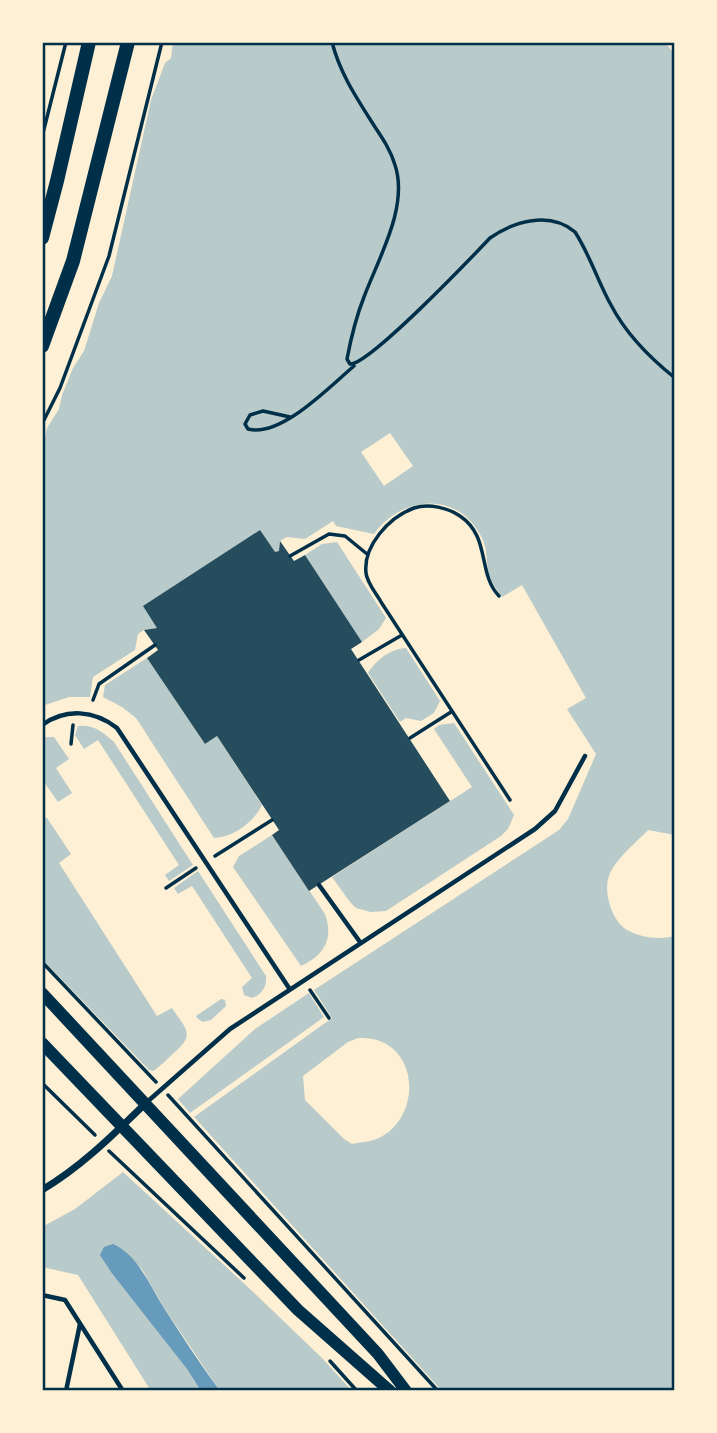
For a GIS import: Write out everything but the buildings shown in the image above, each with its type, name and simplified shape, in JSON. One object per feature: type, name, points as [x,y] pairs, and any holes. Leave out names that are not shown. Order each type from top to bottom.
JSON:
[{"type":"main road","points":[[42,238],[89,42]]},
{"type":"main road","points":[[42,346],[73,261],[128,42]]},
{"type":"street","points":[[42,993],[378,1354],[406,1391]]},
{"type":"street","points":[[42,1043],[298,1310],[390,1391]]},
{"type":"street","points":[[42,1190],[64,1177],[103,1145],[146,1103]]},
{"type":"lane","points":[[42,725],[54,718],[79,713],[96,715],[117,728],[289,988]]},
{"type":"lane","points":[[146,1103],[230,1029],[535,830],[555,811],[585,756]]},
{"type":"lane","points":[[319,885],[360,942]]},
{"type":"lane","points":[[42,1295],[65,1300],[123,1391]]},
{"type":"lane","points":[[66,1391],[80,1324]]},
{"type":"path","points":[[42,137],[66,42]]},
{"type":"path","points":[[42,424],[60,388],[109,256],[162,42]]},
{"type":"path","points":[[332,42],[350,88],[397,167],[397,194],[392,225],[359,309],[347,359],[350,364],[356,364]]},
{"type":"path","points":[[290,417],[263,411],[250,415],[245,425],[248,429],[260,432],[290,417],[380,346],[490,238],[510,225],[546,221],[568,226],[575,232],[619,318],[634,339],[675,378]]},
{"type":"path","points":[[499,596],[493,590],[487,575],[485,556],[478,536],[463,517],[447,509],[416,507],[400,515],[383,531],[367,554],[366,576],[510,800]]},
{"type":"path","points":[[290,556],[329,534],[345,536],[367,554]]},
{"type":"path","points":[[359,660],[402,635]]},
{"type":"path","points":[[93,700],[99,684],[155,645]]},
{"type":"path","points":[[410,738],[452,712]]},
{"type":"path","points":[[166,888],[272,820]]},
{"type":"path","points":[[42,962],[162,1088],[438,1391]]},
{"type":"path","points":[[310,990],[329,1018]]},
{"type":"path","points":[[42,1083],[124,1168],[247,1282]]},
{"type":"path","points":[[322,1353],[357,1391]]},
{"type":"shaded area","points":[[173,42],[665,42],[675,55],[675,835],[648,830],[616,863],[609,876],[607,890],[613,913],[627,930],[651,938],[675,936],[675,1391],[442,1391],[194,1117],[332,1018],[314,990],[559,830],[568,819],[596,754],[567,709],[586,698],[522,585],[502,597],[490,578],[481,536],[471,521],[444,505],[413,506],[385,521],[374,534],[336,526],[333,521],[305,539],[287,537],[280,541],[279,551],[157,628],[138,634],[135,650],[93,677],[90,697],[69,697],[42,706],[42,452],[47,428],[59,409],[73,368],[84,351],[99,303],[112,276],[151,100],[165,63],[171,58]],"holes":[[[390,433],[413,466],[384,486],[361,452]],[[358,1038],[378,1040],[393,1049],[404,1062],[409,1078],[409,1095],[404,1112],[394,1127],[379,1138],[352,1144],[305,1100],[303,1076],[348,1042]]]},
{"type":"shaded area","points":[[337,542],[386,618],[379,629],[362,642],[305,555],[322,544]]},
{"type":"shaded area","points":[[406,648],[440,701],[434,713],[421,721],[406,718],[400,722],[368,673],[384,656],[394,650]]},
{"type":"shaded area","points":[[147,658],[205,744],[217,736],[262,805],[254,818],[236,832],[214,838],[136,718],[103,697],[105,685]]},
{"type":"shaded area","points":[[454,723],[514,815],[508,829],[386,911],[371,912],[356,908],[332,877],[472,787],[434,729],[439,725]]},
{"type":"shaded area","points":[[78,726],[97,730],[114,742],[193,865],[169,881],[165,875],[179,865],[98,740],[84,749],[75,735]]},
{"type":"shaded area","points":[[46,737],[54,737],[69,759],[56,768],[72,793],[58,802],[42,779],[42,741]]},
{"type":"shaded area","points":[[42,818],[47,818],[71,854],[59,863],[157,1016],[172,1008],[184,1026],[187,1035],[181,1046],[153,1071],[149,1070],[42,959]]},
{"type":"shaded area","points":[[272,835],[325,914],[327,923],[325,945],[316,957],[301,966],[233,867],[239,856]]},
{"type":"shaded area","points":[[198,871],[266,976],[263,990],[252,998],[244,995],[242,987],[252,978],[192,886],[178,894],[174,888]]},
{"type":"shaded area","points":[[309,993],[324,1017],[190,1113],[178,1099],[255,1029]]},
{"type":"shaded area","points":[[221,999],[225,1000],[226,1006],[211,1020],[203,1022],[197,1018],[196,1016]]},
{"type":"shaded area","points":[[123,1172],[250,1289],[322,1358],[352,1391],[220,1391],[163,1306],[142,1269],[133,1260],[101,1255],[201,1391],[151,1391],[78,1275],[42,1267],[42,1227],[75,1209]]},
{"type":"water","points":[[113,1244],[130,1256],[143,1272],[220,1391],[201,1391],[187,1369],[111,1272],[100,1255],[104,1247]]}]
